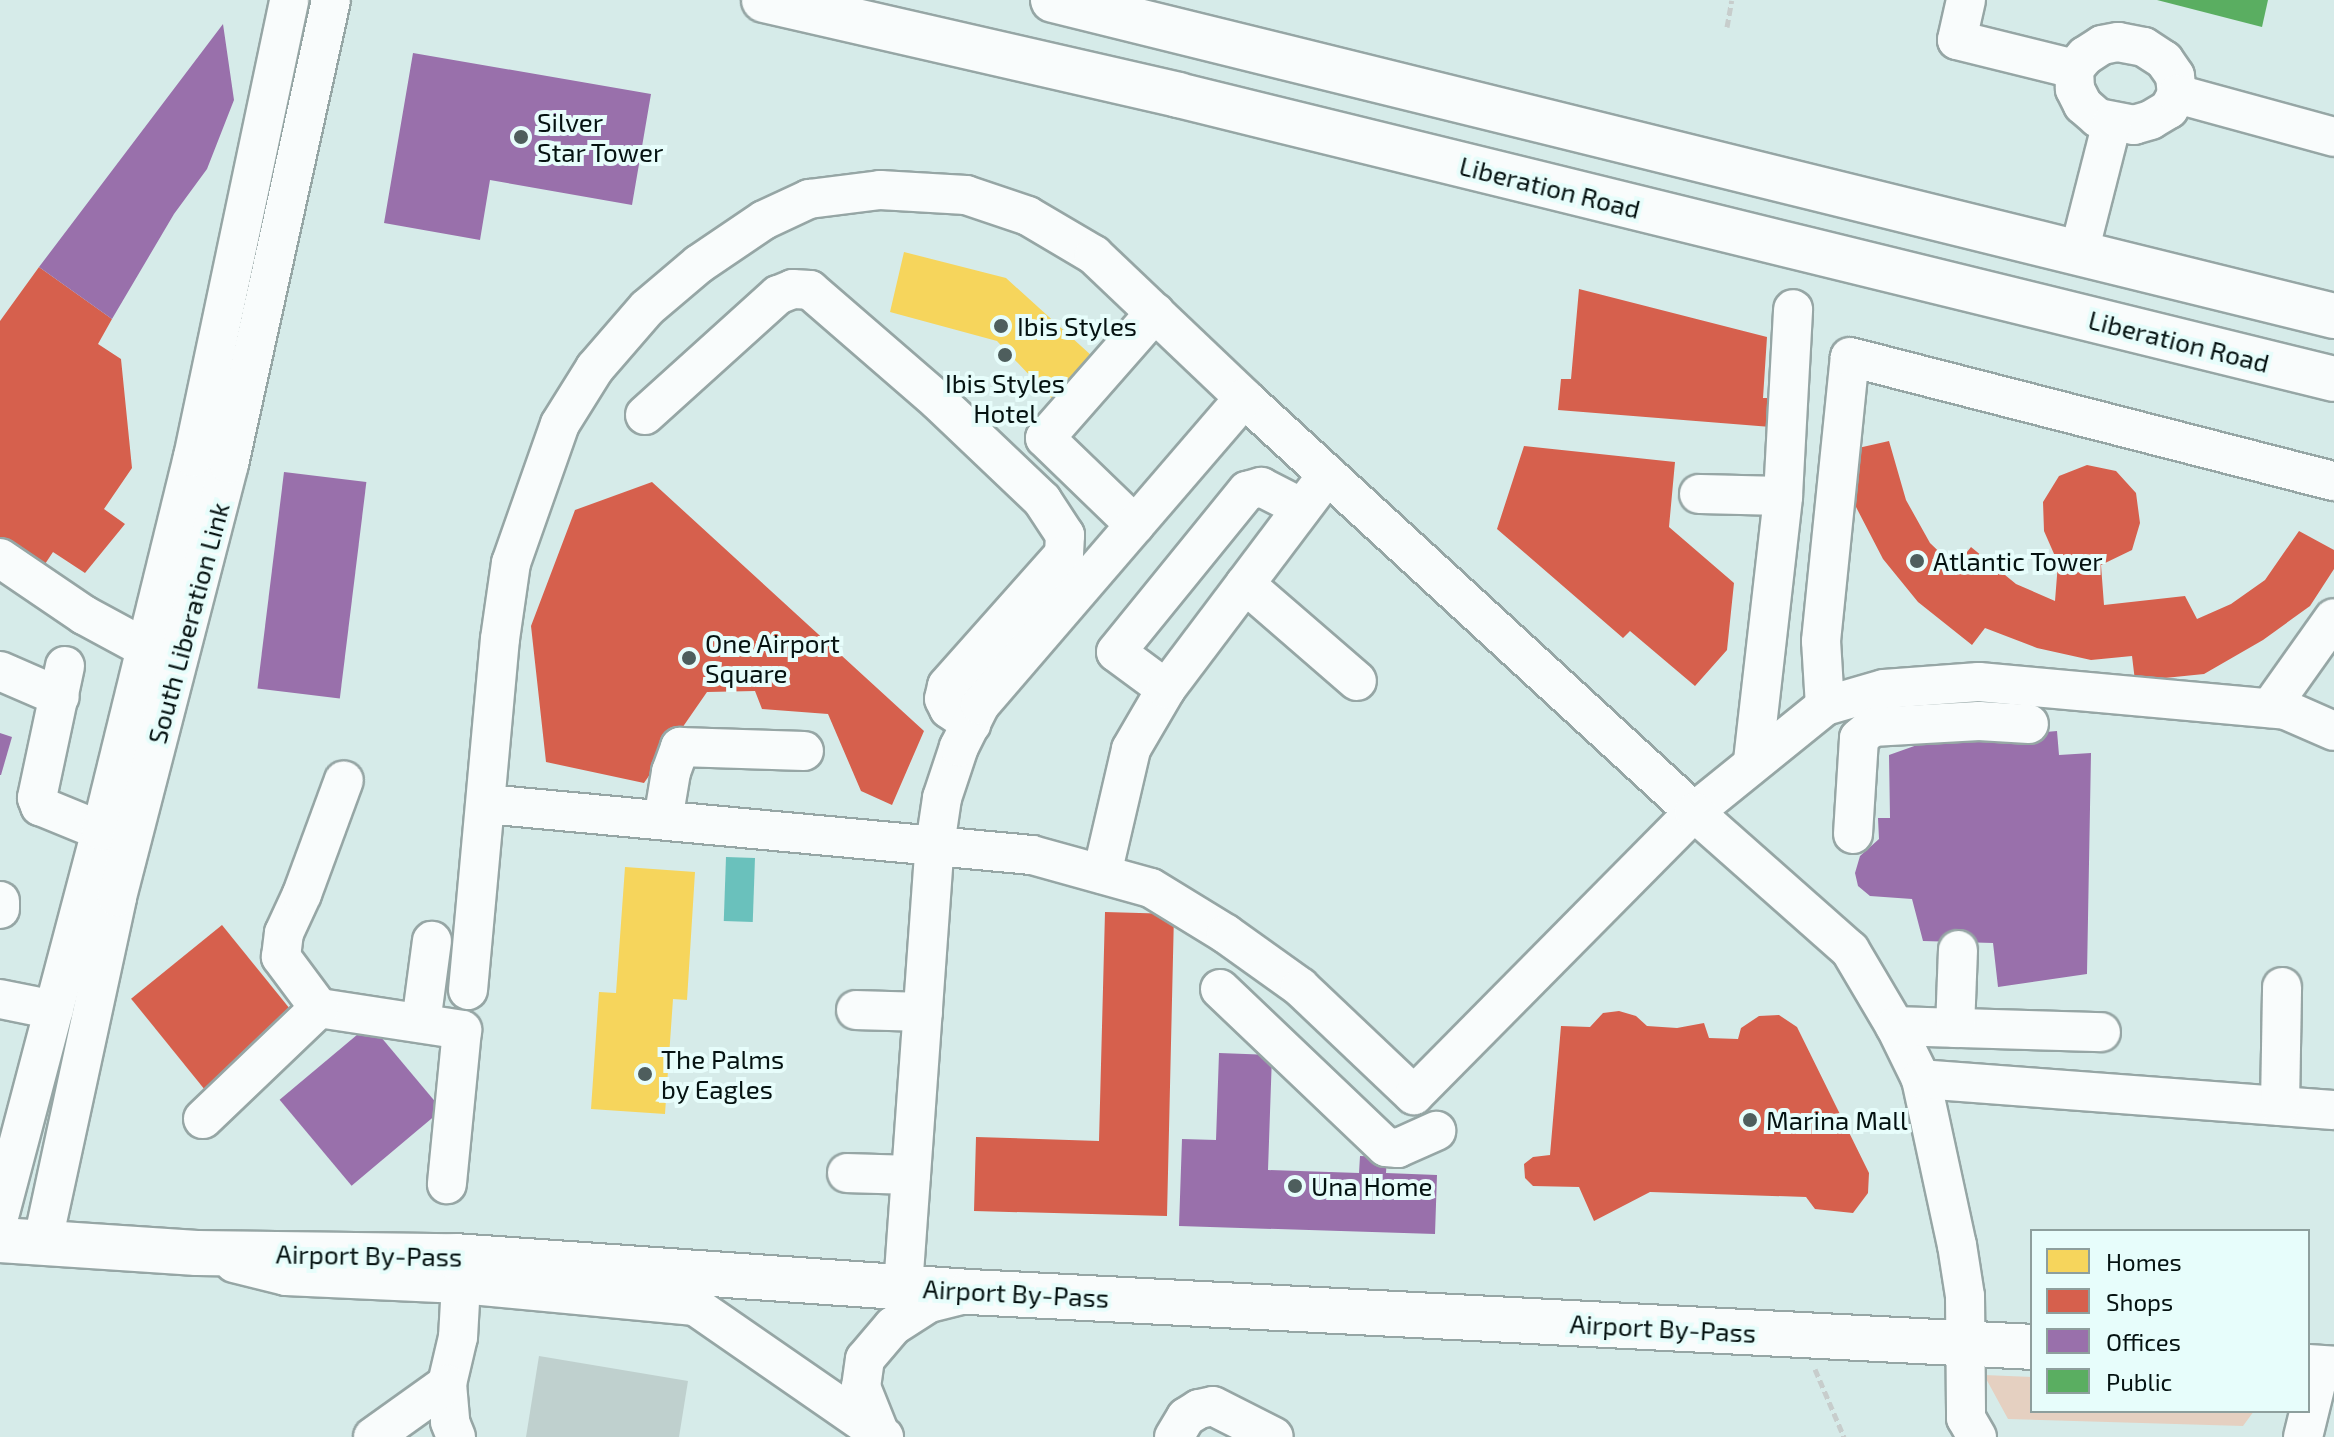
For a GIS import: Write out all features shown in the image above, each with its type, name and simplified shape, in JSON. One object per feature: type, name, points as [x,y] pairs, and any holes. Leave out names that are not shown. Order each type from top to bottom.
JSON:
[{"type":"main road","name":"Liberation Road","points":[[764,0],[1178,95],[2334,379]]},
{"type":"main road","points":[[1053,0],[2334,316]]},
{"type":"main road","name":"Airport By-Pass","points":[[21,1243],[457,1270],[903,1287],[2030,1347]]},
{"type":"street","name":"South Liberation Link","points":[[0,1213],[147,649],[214,361],[289,0]]},
{"type":"street","name":"South Liberation Link","points":[[21,1243],[117,897],[229,464],[331,0]]},
{"type":"street","points":[[1966,0],[1957,40],[2074,69]]},
{"type":"street","points":[[2118,42],[2144,47],[2164,60],[2175,76],[2177,94],[2169,109],[2151,120],[2134,125],[2112,123],[2098,118],[2083,105],[2075,89],[2074,69],[2085,56],[2102,45],[2118,42]]},
{"type":"street","points":[[2177,94],[2332,130]]},
{"type":"street","points":[[2079,252],[2112,123]]},
{"type":"street","points":[[468,990],[500,639],[511,563],[560,424],[595,368],[647,308],[699,264],[764,220],[809,199],[880,190],[966,195],[1028,216],[1094,255],[1327,475],[1694,812],[1850,950],[1895,1026],[1921,1079],[1965,1296],[1963,1431]]},
{"type":"street","points":[[645,415],[778,295],[793,289],[810,290],[938,401],[1042,500],[1065,535],[1064,554],[947,686],[944,699],[949,709],[971,724]]},
{"type":"street","points":[[1753,761],[1783,496],[1793,309]]},
{"type":"street","points":[[1135,525],[1045,438],[1155,313]]},
{"type":"street","points":[[1825,706],[1821,641],[1850,357],[2334,481]]},
{"type":"street","points":[[903,1287],[935,845],[942,798],[959,747],[980,705],[1244,398]]},
{"type":"street","points":[[1102,874],[1131,749],[1166,689],[1327,475]]},
{"type":"street","points":[[1166,689],[1116,652],[1247,491],[1261,487],[1302,508]]},
{"type":"street","points":[[1699,494],[1783,496]]},
{"type":"street","points":[[0,558],[84,615],[147,649]]},
{"type":"street","points":[[1245,584],[1357,681]]},
{"type":"street","points":[[2270,708],[2334,618]]},
{"type":"street","points":[[0,671],[62,681],[37,798],[40,806],[101,831]]},
{"type":"street","points":[[486,804],[1032,855],[1151,888],[1226,934],[1300,987],[1414,1095],[1694,812],[1753,761],[1825,706],[1884,689],[1979,682],[2286,710],[2334,731]]},
{"type":"street","points":[[1979,682],[1979,721]]},
{"type":"street","points":[[1853,834],[1859,738],[1872,727],[1979,721],[2029,724]]},
{"type":"street","points":[[663,820],[671,772],[680,747],[804,751]]},
{"type":"street","points":[[319,1008],[284,944],[344,780]]},
{"type":"street","points":[[0,901],[0,909]]},
{"type":"street","points":[[421,1023],[432,941]]},
{"type":"street","points":[[1955,1028],[1958,950]]},
{"type":"street","points":[[2280,1106],[2282,987]]},
{"type":"street","points":[[1220,989],[1386,1147],[1398,1148],[1436,1131]]},
{"type":"street","points":[[0,999],[54,1010]]},
{"type":"street","points":[[319,1008],[462,1030],[447,1184]]},
{"type":"street","points":[[203,1119],[319,1008]]},
{"type":"street","points":[[856,1010],[923,1012]]},
{"type":"street","points":[[1895,1026],[2101,1032]]},
{"type":"street","points":[[1921,1079],[2334,1110]]},
{"type":"street","points":[[847,1173],[911,1175]]},
{"type":"street","points":[[456,1437],[450,1422],[447,1384],[458,1337],[457,1270],[695,1306],[882,1436]]},
{"type":"street","points":[[882,1436],[861,1387],[865,1359],[893,1326],[917,1310],[929,1303],[970,1292]]},
{"type":"street","points":[[2310,1410],[2321,1368]]},
{"type":"street","points":[[373,1437],[447,1384]]},
{"type":"street","points":[[1174,1437],[1186,1417],[1199,1409],[1213,1406],[1274,1437]]},
{"type":"street","points":[[2303,1437],[2309,1413]]},
{"type":"path","points":[[1727,27],[1732,0]]},
{"type":"path","points":[[1800,1335],[1844,1437]]},
{"type":"shaded area","points":[[1984,1375],[2030,1377],[2030,1413],[2253,1413],[2243,1426],[2008,1419]]},
{"type":"water","points":[[726,857],[755,858],[753,922],[724,921]]},
{"type":"building: Homes","name":"Ibis Styles","points":[[904,252],[1006,278],[1092,356],[1053,400],[997,341],[890,312]]},
{"type":"building: Homes","points":[[625,867],[695,872],[687,1000],[673,999],[665,1114],[591,1109],[599,992],[616,993]]},
{"type":"building: Shops","points":[[39,267],[112,319],[98,344],[121,359],[132,468],[104,509],[125,524],[85,573],[53,552],[41,570],[0,544],[0,321]]},
{"type":"building: Shops","points":[[1579,289],[1767,337],[1763,398],[1775,398],[1771,427],[1558,410],[1561,379],[1571,379]]},
{"type":"building: Shops","name":"Atlantic Tower","points":[[1889,441],[1906,500],[1930,543],[1955,567],[1971,547],[2016,584],[2055,601],[2058,563],[2044,531],[2043,502],[2059,476],[2087,465],[2116,471],[2136,493],[2140,523],[2132,550],[2101,565],[2104,605],[2185,596],[2197,619],[2231,604],[2265,580],[2299,531],[2334,550],[2334,569],[2310,606],[2263,640],[2204,674],[2135,681],[2132,656],[2091,660],[2037,648],[1985,628],[1972,645],[1918,602],[1883,559],[1856,507],[1845,451]]},
{"type":"building: Shops","points":[[1524,446],[1675,462],[1669,527],[1734,583],[1727,650],[1695,686],[1630,631],[1623,638],[1497,529]]},
{"type":"building: Shops","name":"One Airport Square","points":[[652,482],[924,731],[892,805],[861,791],[828,714],[762,709],[755,691],[707,692],[644,783],[546,762],[531,626],[575,510]]},
{"type":"building: Shops","points":[[1105,912],[1174,914],[1167,1216],[974,1211],[976,1137],[1099,1141]]},
{"type":"building: Shops","points":[[222,925],[299,1020],[208,1093],[131,999]]},
{"type":"building: Shops","points":[[1619,1011],[1636,1016],[1647,1026],[1677,1028],[1704,1023],[1709,1038],[1738,1039],[1741,1028],[1759,1016],[1779,1015],[1797,1027],[1869,1173],[1868,1193],[1853,1213],[1815,1209],[1806,1197],[1650,1192],[1594,1221],[1579,1187],[1533,1186],[1525,1178],[1524,1164],[1533,1157],[1550,1155],[1561,1026],[1590,1027],[1603,1013]]},
{"type":"building: Offices","points":[[223,24],[234,100],[207,169],[174,214],[112,319],[39,267]]},
{"type":"building: Offices","name":"Silver Star Tower","points":[[413,53],[651,94],[632,205],[490,180],[480,240],[384,223]]},
{"type":"building: Offices","points":[[284,472],[366,482],[340,698],[257,688]]},
{"type":"building: Offices","points":[[2057,731],[2059,755],[2091,753],[2087,974],[1998,987],[1993,943],[1923,941],[1912,899],[1870,896],[1858,886],[1855,873],[1860,856],[1879,839],[1878,818],[1890,818],[1889,755],[1920,744]]},
{"type":"building: Offices","points":[[0,733],[12,737],[1,775],[0,775]]},
{"type":"building: Offices","points":[[370,1024],[442,1110],[352,1186],[280,1100]]},
{"type":"building: Offices","points":[[1219,1053],[1272,1055],[1268,1170],[1359,1173],[1360,1156],[1387,1157],[1386,1173],[1437,1175],[1435,1234],[1179,1226],[1182,1139],[1216,1140]]},
{"type":"building: Public","points":[[2157,0],[2268,0],[2262,27]]},
{"type":"building: Other","points":[[539,1356],[688,1381],[679,1437],[526,1437]]},
{"type":"place","name":"Silver Star Tower","points":[[521,137]]},
{"type":"place","name":"Ibis Styles","points":[[1001,326]]},
{"type":"place","name":"Ibis Styles Hotel","points":[[1005,355]]},
{"type":"place","name":"Atlantic Tower","points":[[1917,561]]},
{"type":"place","name":"One Airport Square","points":[[689,658]]},
{"type":"place","name":"The Palms by Eagles","points":[[645,1074]]},
{"type":"place","name":"Marina Mall","points":[[1750,1120]]},
{"type":"place","name":"Una Home","points":[[1295,1186]]}]
